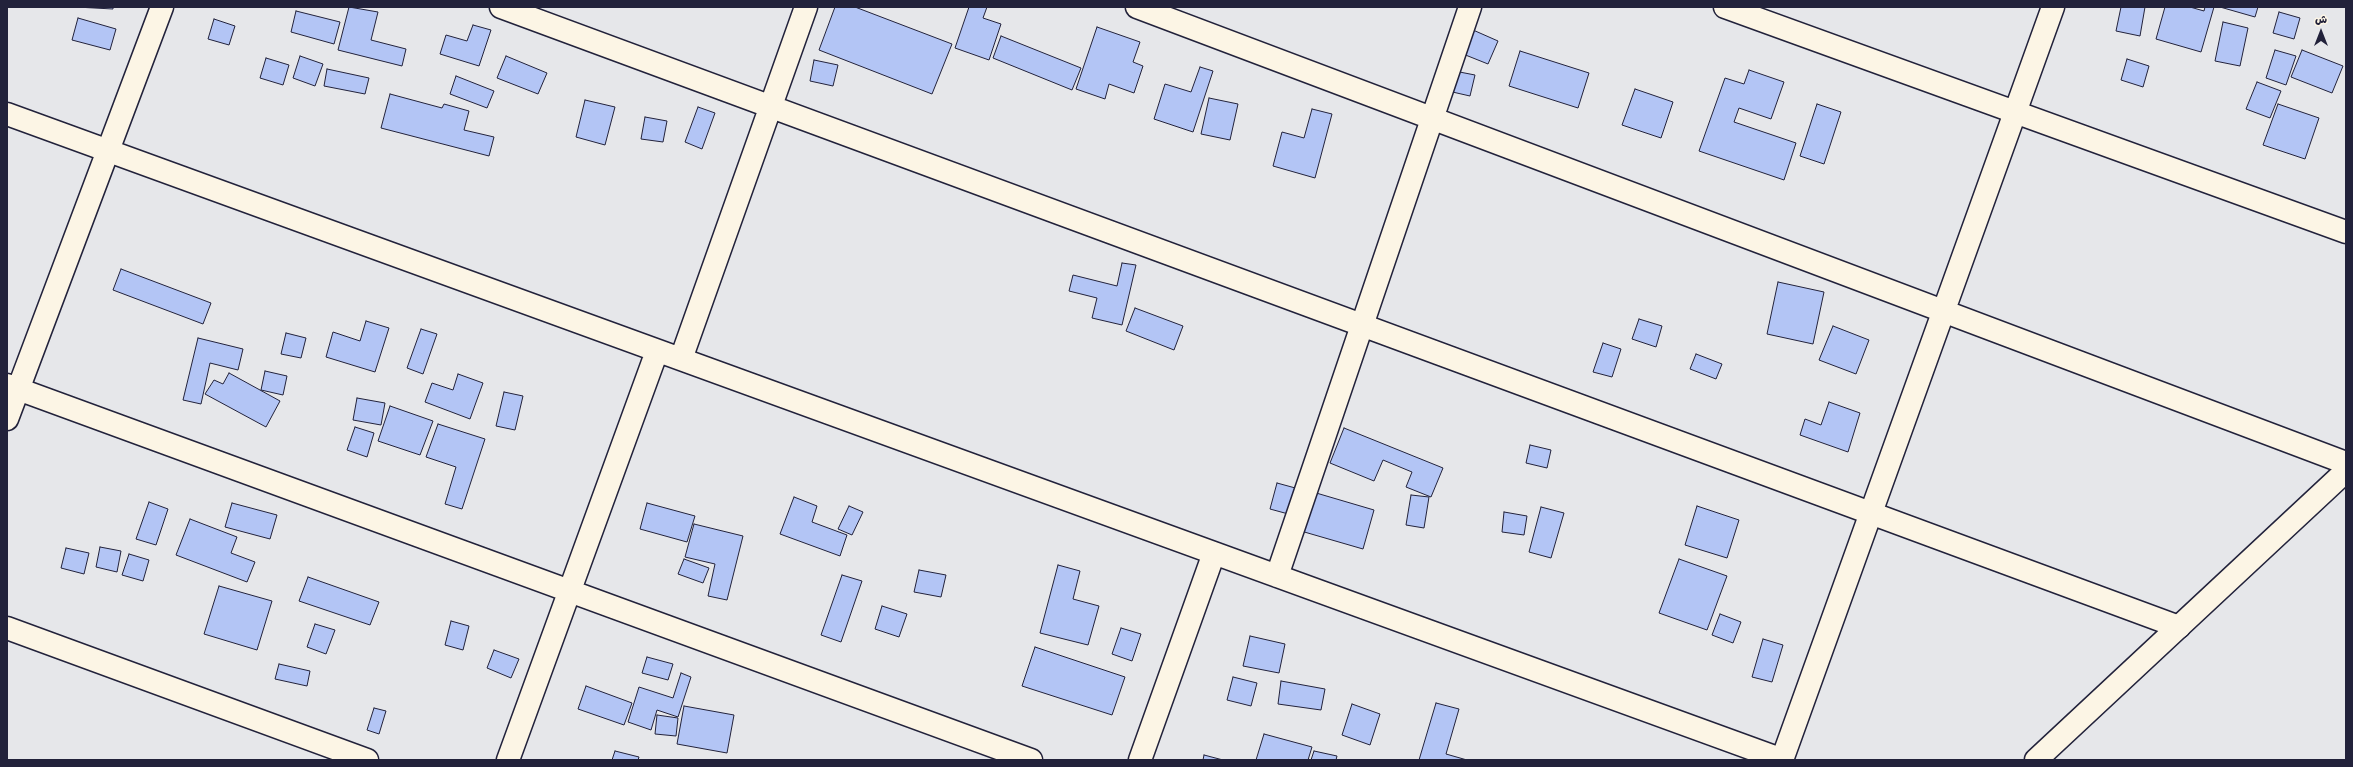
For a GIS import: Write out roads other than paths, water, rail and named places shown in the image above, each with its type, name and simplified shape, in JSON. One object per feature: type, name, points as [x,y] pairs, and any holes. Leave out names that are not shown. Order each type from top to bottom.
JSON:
[{"type":"street","points":[[7,419],[12,387],[109,151],[162,7]]},
{"type":"street","points":[[501,7],[2179,627]]},
{"type":"street","points":[[681,359],[806,7]]},
{"type":"street","points":[[1137,7],[2346,463]]},
{"type":"street","points":[[1277,576],[1470,7]]},
{"type":"street","points":[[1725,7],[2346,232]]},
{"type":"street","points":[[7,114],[1782,760],[2053,7]]},
{"type":"street","points":[[508,760],[657,351]]},
{"type":"street","points":[[12,387],[1031,760]]},
{"type":"street","points":[[2036,760],[2346,471]]},
{"type":"street","points":[[1140,760],[1214,553]]},
{"type":"street","points":[[7,628],[367,760]]}]
